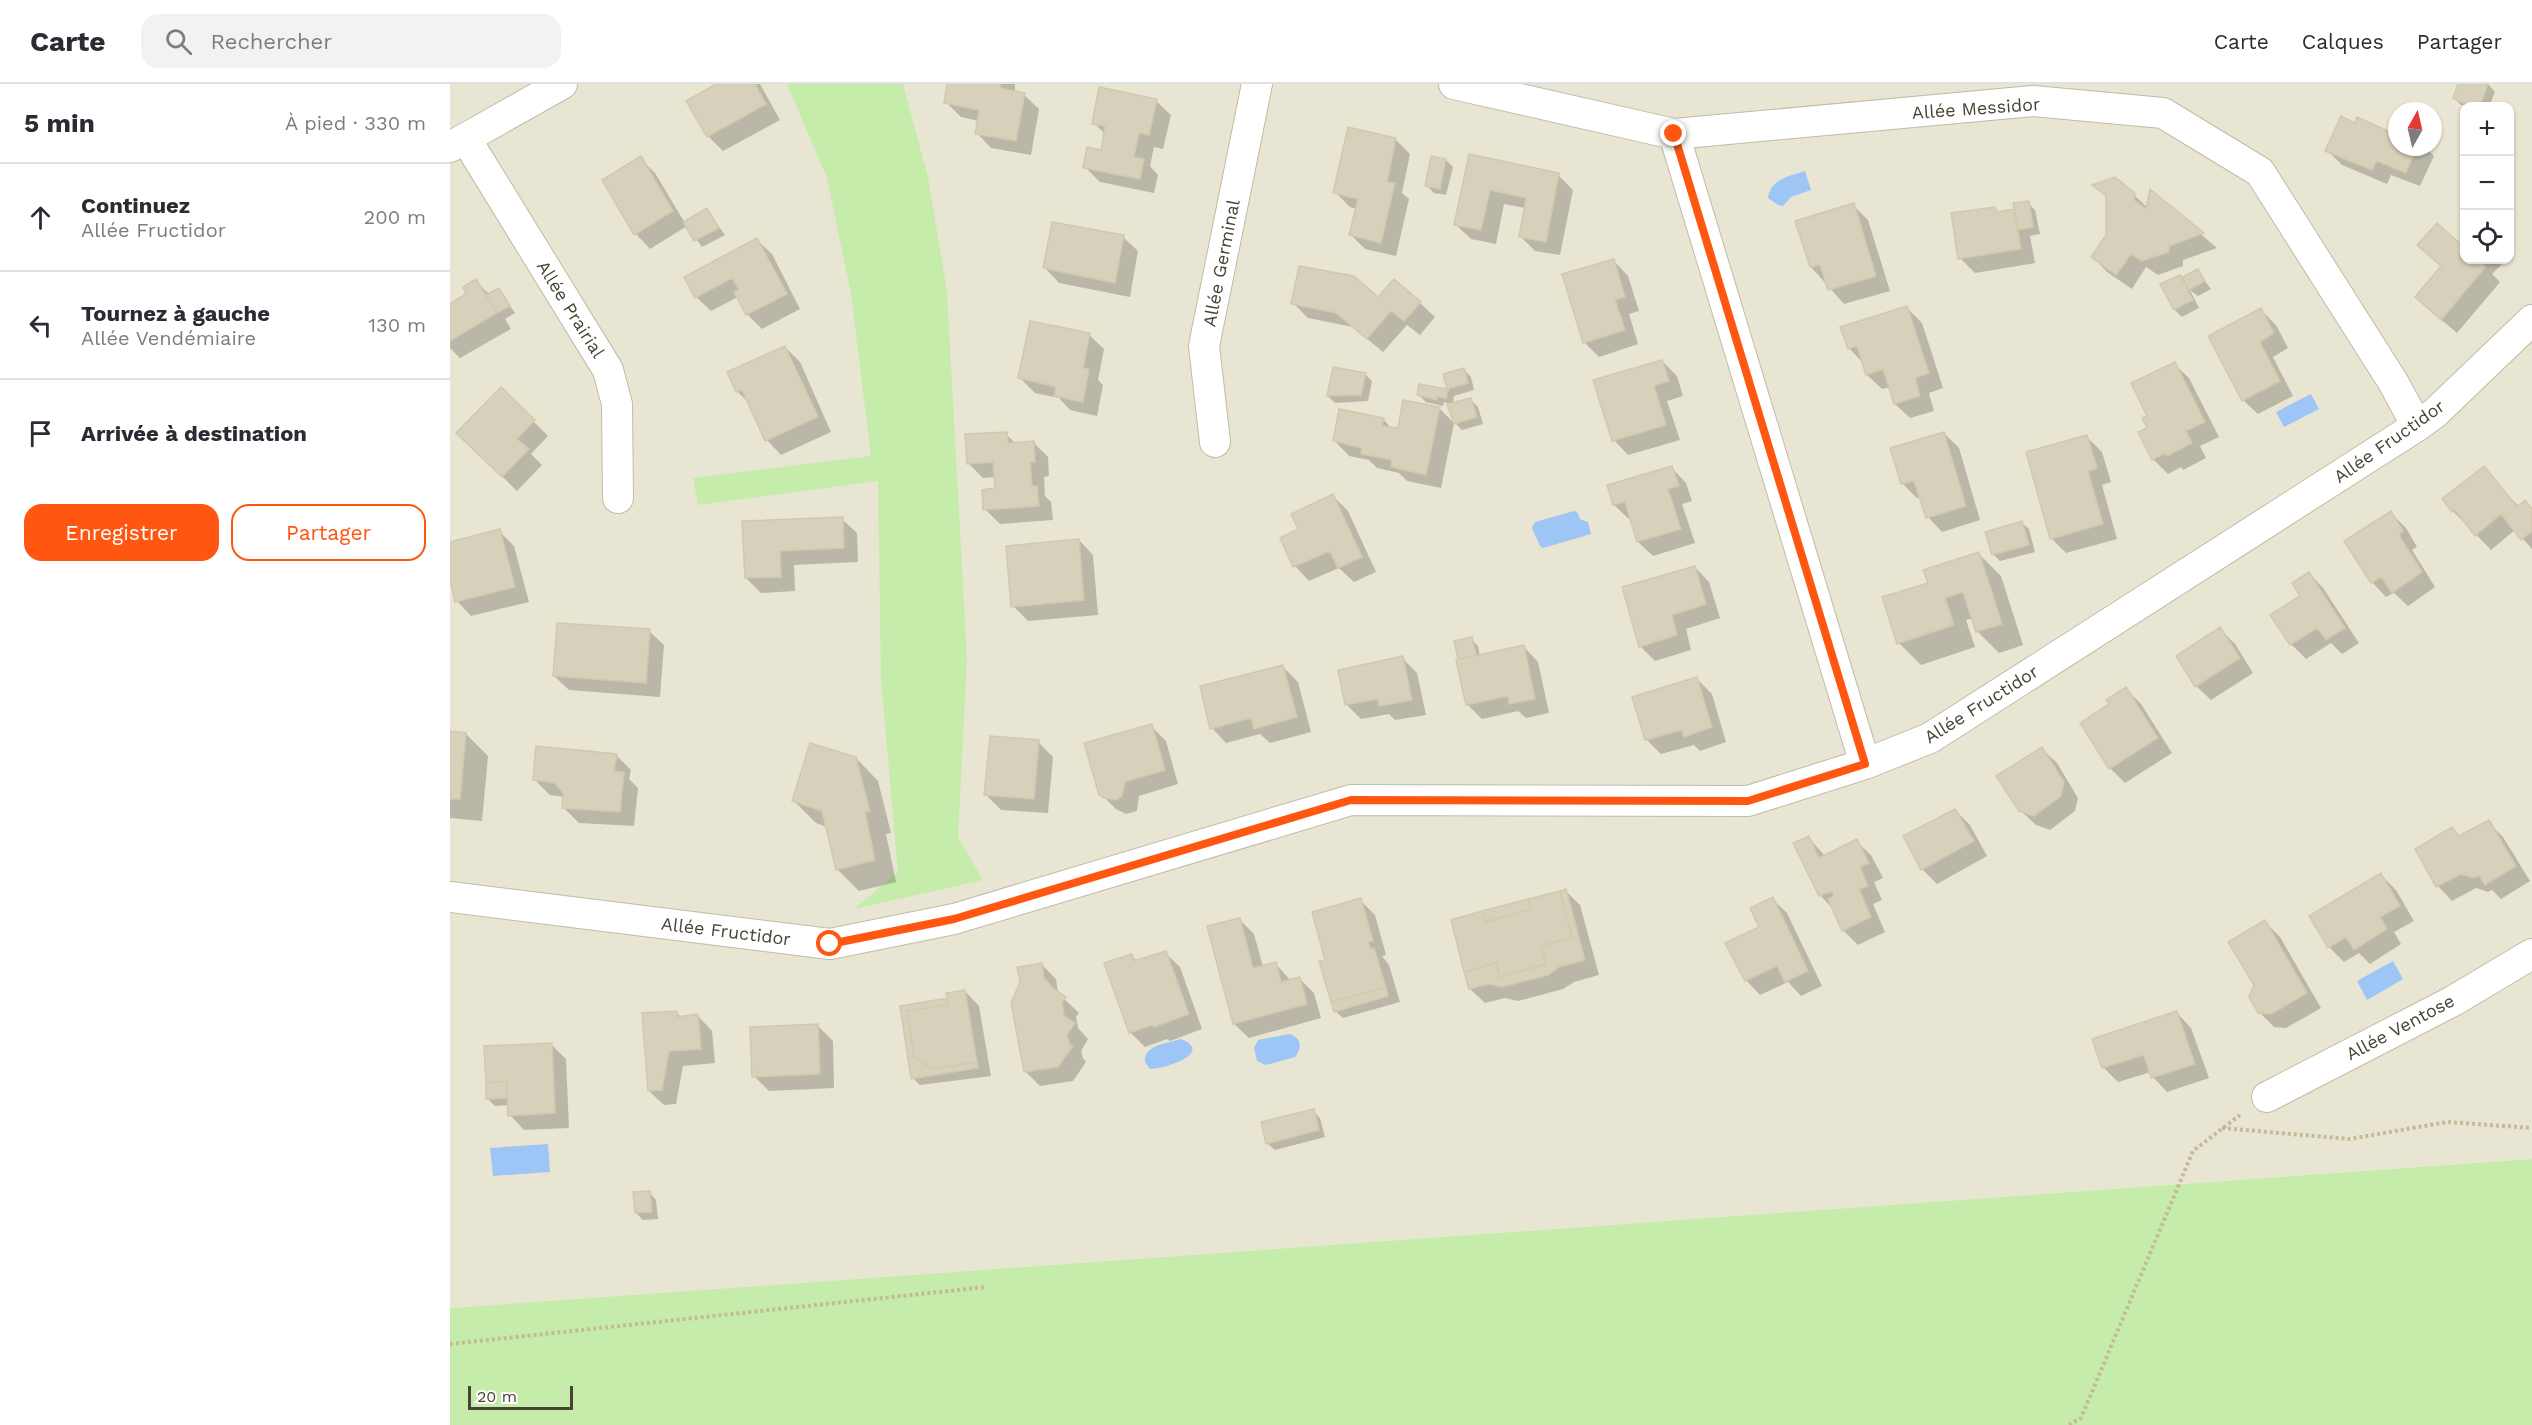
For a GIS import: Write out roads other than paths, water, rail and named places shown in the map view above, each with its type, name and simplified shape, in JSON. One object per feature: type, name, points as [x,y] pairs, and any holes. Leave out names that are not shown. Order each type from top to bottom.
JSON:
[{"type":"street","points":[[458,143],[562,84]]},
{"type":"street","name":"Allée Germinal","points":[[1215,442],[1204,346],[1257,84]]},
{"type":"street","name":"Allée Messidor","points":[[1454,84],[1674,134],[2033,101],[2163,113],[2260,171],[2392,382],[2416,426]]},
{"type":"street","points":[[1674,134],[1865,764]]},
{"type":"street","name":"Allée Prairial","points":[[458,143],[608,370],[617,404],[618,498]]},
{"type":"street","name":"Allée Fructidor","points":[[450,897],[830,944],[954,919],[1351,800],[1748,801],[1865,764],[1930,738],[2435,413],[2532,320]]},
{"type":"street","name":"Allée Ventose","points":[[2267,1097],[2453,1001],[2532,954]]},
{"type":"water","points":[[1805,171],[1811,190],[1791,197],[1783,206],[1768,198],[1777,182]]},
{"type":"water","points":[[2311,394],[2319,409],[2284,427],[2276,412]]},
{"type":"water","points":[[1574,511],[1580,519],[1588,522],[1591,534],[1543,548],[1540,546],[1532,528],[1535,522]]},
{"type":"water","points":[[2393,961],[2403,979],[2367,1000],[2357,981]]},
{"type":"water","points":[[1289,1034],[1296,1037],[1300,1043],[1295,1057],[1266,1065],[1257,1061],[1254,1048],[1258,1040]]},
{"type":"water","points":[[1181,1039],[1190,1044],[1192,1050],[1190,1055],[1175,1063],[1150,1069],[1145,1062],[1145,1056],[1152,1048]]},
{"type":"water","points":[[548,1144],[550,1172],[493,1176],[490,1148]]}]
